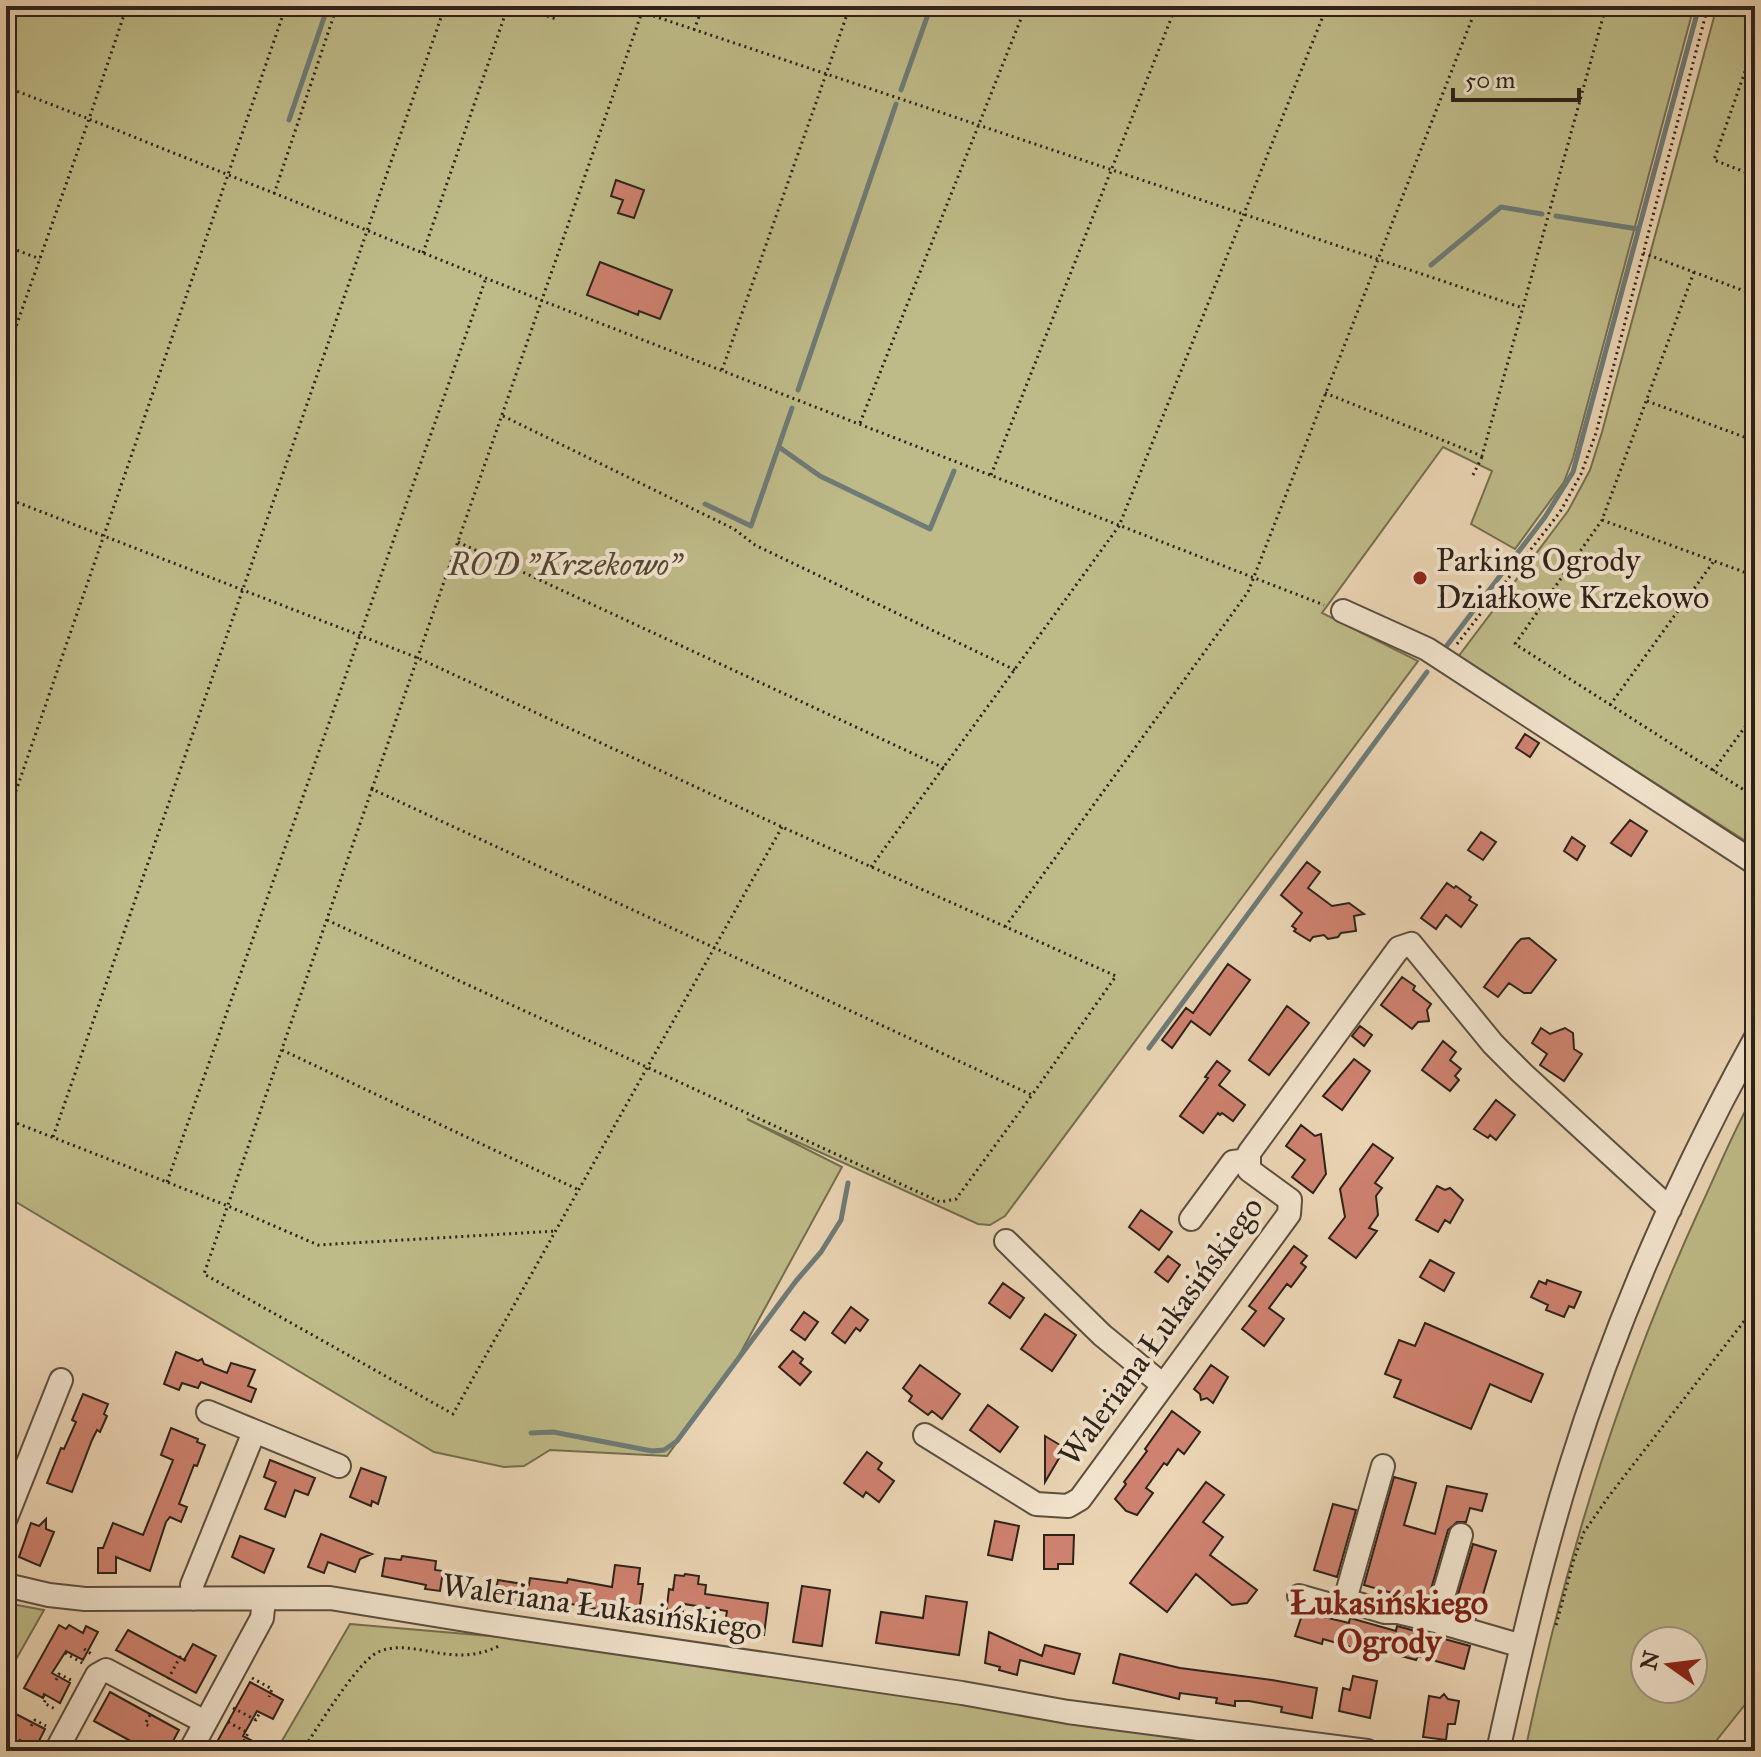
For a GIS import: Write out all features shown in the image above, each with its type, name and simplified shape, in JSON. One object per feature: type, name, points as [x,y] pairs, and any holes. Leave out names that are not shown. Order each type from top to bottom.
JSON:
[{"type":"street","points":[[1343,611],[1410,639],[1445,660],[1755,863]]},
{"type":"street","name":"Waleriana Łukasińskiego","points":[[925,1435],[1036,1504],[1068,1506],[1080,1499],[1289,1214],[1290,1200],[1249,1170],[1249,1153],[1399,948],[1411,944],[1512,1064],[1670,1209]]},
{"type":"street","points":[[1498,1751],[1522,1646],[1571,1466],[1630,1301],[1670,1209],[1755,1039]]},
{"type":"street","points":[[1191,1219],[1233,1162],[1249,1160]]},
{"type":"street","points":[[1006,1241],[1102,1335],[1163,1385]]},
{"type":"street","points":[[6,1518],[61,1380]]},
{"type":"street","points":[[208,1412],[339,1466]]},
{"type":"street","points":[[193,1599],[192,1585],[254,1432]]},
{"type":"street","points":[[1345,1600],[1383,1466]]},
{"type":"street","points":[[1436,1621],[1461,1535]]},
{"type":"street","name":"Waleriana Łukasińskiego","points":[[6,1585],[85,1599],[330,1598],[946,1690],[1068,1712],[1367,1751]]},
{"type":"street","points":[[1299,1596],[1331,1605],[1345,1600],[1385,1612],[1436,1621],[1522,1646]]},
{"type":"street","points":[[190,1751],[216,1722],[262,1618],[264,1599]]},
{"type":"street","points":[[56,1751],[97,1675],[106,1670],[216,1722]]},
{"type":"path","points":[[6,355],[127,6]]},
{"type":"path","points":[[6,820],[286,6]]},
{"type":"path","points":[[274,194],[337,6]]},
{"type":"path","points":[[53,1137],[445,6]]},
{"type":"path","points":[[423,253],[508,6]]},
{"type":"path","points":[[517,6],[531,8],[556,19]]},
{"type":"path","points":[[644,6],[204,1274],[453,1414],[782,827]]},
{"type":"path","points":[[694,30],[703,6]]},
{"type":"path","points":[[722,370],[850,6]]},
{"type":"path","points":[[860,424],[1026,6]]},
{"type":"path","points":[[991,475],[1176,6]]},
{"type":"path","points":[[871,867],[1119,526],[1327,6]]},
{"type":"path","points":[[1005,927],[1248,592],[1477,6]]},
{"type":"path","points":[[1473,475],[1482,456],[1606,6]]},
{"type":"path","points":[[1445,660],[1560,512],[1581,474],[1596,433],[1708,6]]},
{"type":"path","points":[[642,12],[1523,308]]},
{"type":"path","points":[[1755,43],[1714,160],[1755,176]]},
{"type":"path","points":[[6,87],[543,301],[1253,579],[1343,611]]},
{"type":"path","points":[[6,246],[41,259]]},
{"type":"path","points":[[1643,253],[1755,295]]},
{"type":"path","points":[[1694,272],[1602,520],[1515,644],[1755,797]]},
{"type":"path","points":[[167,1182],[486,278]]},
{"type":"path","points":[[1325,393],[1482,456]]},
{"type":"path","points":[[1647,401],[1755,441]]},
{"type":"path","points":[[503,416],[734,529],[755,545],[1015,670]]},
{"type":"path","points":[[6,498],[418,658],[782,827],[1116,976],[956,1199],[940,1202],[327,920]]},
{"type":"path","points":[[1602,520],[1755,576]]},
{"type":"path","points":[[458,542],[944,768]]},
{"type":"path","points":[[1610,705],[1714,561]]},
{"type":"path","points":[[1713,771],[1755,713]]},
{"type":"path","points":[[372,789],[1032,1095]]},
{"type":"path","points":[[282,1050],[579,1190]]},
{"type":"path","points":[[6,1119],[228,1206],[318,1245],[556,1231]]},
{"type":"path","points":[[1556,1625],[1582,1531],[1755,1307]]},
{"type":"path","points":[[302,1751],[365,1663],[376,1653],[394,1647],[447,1655],[485,1653],[501,1645],[513,1627]]},
{"type":"path","points":[[65,1653],[92,1669]]},
{"type":"path","points":[[162,1690],[180,1657],[186,1661]]},
{"type":"path","points":[[56,1680],[59,1674],[71,1680]]},
{"type":"path","points":[[251,1677],[272,1689],[269,1697]]},
{"type":"path","points":[[43,1696],[46,1698],[44,1703],[67,1716]]},
{"type":"path","points":[[224,1703],[256,1720],[259,1714],[256,1713]]},
{"type":"path","points":[[31,1726],[35,1720],[46,1726]]},
{"type":"path","points":[[216,1722],[248,1733],[244,1741]]},
{"type":"path","points":[[19,1743],[22,1751]]},
{"type":"green space","name":"ROD \"Krzekowo\"","points":[[6,6],[1694,6],[1564,482],[1515,549],[1471,524],[1492,471],[1443,447],[1322,613],[1418,661],[1005,1216],[990,1225],[978,1224],[747,1119],[842,1167],[735,1363],[667,1456],[550,1450],[524,1466],[504,1467],[434,1452],[6,1196]]},
{"type":"green space","points":[[1717,6],[1755,6],[1755,847],[1458,657],[1568,511],[1590,470]]},
{"type":"green space","points":[[1755,1093],[1755,1692],[1708,1751],[1525,1751],[1576,1543],[1597,1475],[1644,1340],[1726,1150]]},
{"type":"green space","points":[[6,1603],[44,1610],[6,1677]]},
{"type":"green space","points":[[350,1624],[560,1642],[1314,1751],[276,1751]]},
{"type":"building","points":[[616,180],[644,190],[634,218],[618,213],[623,200],[611,196]]},
{"type":"building","points":[[600,262],[672,290],[660,319],[639,311],[638,315],[587,295]]},
{"type":"building","points":[[1525,734],[1539,743],[1530,757],[1516,748]]},
{"type":"building","points":[[1630,820],[1647,831],[1631,856],[1611,843]]},
{"type":"building","points":[[1481,832],[1496,842],[1483,860],[1468,850]]},
{"type":"building","points":[[1572,837],[1585,846],[1577,860],[1564,851]]},
{"type":"building","points":[[1307,862],[1320,872],[1308,888],[1332,906],[1349,903],[1364,914],[1354,916],[1356,931],[1328,939],[1324,935],[1313,937],[1310,941],[1294,931],[1296,929],[1292,926],[1302,913],[1281,895]]},
{"type":"building","points":[[1447,883],[1471,897],[1469,900],[1477,905],[1461,927],[1446,915],[1436,929],[1421,918]]},
{"type":"building","points":[[1529,938],[1556,960],[1531,993],[1524,993],[1509,983],[1498,997],[1484,987],[1517,943]]},
{"type":"building","points":[[1228,964],[1250,980],[1210,1035],[1191,1021],[1172,1048],[1162,1040],[1186,1008],[1193,1013]]},
{"type":"building","points":[[1402,977],[1431,1004],[1427,1010],[1429,1021],[1418,1022],[1412,1029],[1381,1005]]},
{"type":"building","points":[[1287,1006],[1309,1023],[1269,1075],[1249,1060]]},
{"type":"building","points":[[1360,1026],[1372,1035],[1364,1046],[1352,1036]]},
{"type":"building","points":[[1541,1028],[1550,1034],[1565,1028],[1573,1033],[1574,1049],[1582,1054],[1564,1081],[1540,1065],[1547,1054],[1532,1043]]},
{"type":"building","points":[[1443,1041],[1456,1052],[1450,1060],[1461,1069],[1455,1076],[1459,1080],[1450,1091],[1422,1070]]},
{"type":"building","points":[[1354,1059],[1370,1071],[1342,1110],[1323,1096]]},
{"type":"building","points":[[1217,1061],[1230,1071],[1219,1085],[1245,1105],[1233,1121],[1218,1113],[1203,1133],[1180,1116]]},
{"type":"building","points":[[1496,1100],[1515,1115],[1496,1140],[1474,1129]]},
{"type":"building","points":[[1301,1125],[1315,1136],[1321,1134],[1326,1174],[1313,1193],[1292,1177],[1305,1160],[1286,1146]]},
{"type":"building","points":[[1373,1144],[1393,1158],[1375,1183],[1382,1188],[1376,1196],[1378,1215],[1369,1228],[1377,1231],[1356,1258],[1329,1238],[1345,1217],[1340,1189]]},
{"type":"building","points":[[1437,1186],[1445,1190],[1450,1188],[1463,1200],[1450,1223],[1445,1220],[1438,1232],[1416,1220]]},
{"type":"building","points":[[1141,1210],[1172,1232],[1159,1250],[1129,1227]]},
{"type":"building","points":[[1294,1246],[1307,1256],[1301,1263],[1306,1267],[1291,1287],[1287,1284],[1269,1308],[1284,1319],[1264,1346],[1242,1329],[1256,1311],[1249,1306]]},
{"type":"building","points":[[1168,1256],[1180,1265],[1168,1282],[1155,1272]]},
{"type":"building","points":[[1430,1260],[1454,1273],[1444,1291],[1420,1277]]},
{"type":"building","points":[[1547,1280],[1581,1292],[1574,1308],[1569,1306],[1564,1317],[1546,1310],[1548,1305],[1531,1297],[1539,1281],[1546,1284]]},
{"type":"building","points":[[1003,1283],[1024,1298],[1010,1318],[989,1303]]},
{"type":"building","points":[[851,1307],[868,1320],[860,1331],[856,1328],[845,1343],[832,1333]]},
{"type":"building","points":[[804,1312],[818,1322],[805,1340],[791,1330]]},
{"type":"building","points":[[1045,1314],[1076,1335],[1052,1371],[1021,1349]]},
{"type":"building","points":[[1425,1323],[1543,1374],[1531,1402],[1490,1384],[1471,1429],[1394,1397],[1401,1380],[1385,1374],[1399,1340],[1415,1346]]},
{"type":"building","points":[[793,1351],[803,1359],[800,1363],[811,1372],[800,1385],[779,1367]]},
{"type":"building","points":[[176,1352],[198,1361],[202,1359],[204,1364],[227,1373],[231,1363],[255,1370],[248,1386],[256,1389],[251,1402],[201,1382],[198,1388],[182,1383],[179,1390],[164,1384]]},
{"type":"building","points":[[920,1365],[960,1394],[942,1419],[932,1411],[928,1415],[909,1401],[912,1396],[903,1388]]},
{"type":"building","points":[[1211,1365],[1228,1377],[1213,1403],[1207,1398],[1201,1400],[1194,1389]]},
{"type":"building","points":[[83,1394],[108,1404],[104,1414],[107,1416],[100,1432],[97,1430],[92,1440],[72,1492],[47,1483],[76,1422],[72,1420]]},
{"type":"building","points":[[988,1405],[1018,1427],[1000,1452],[970,1430]]},
{"type":"building","points":[[1172,1411],[1200,1432],[1184,1454],[1178,1449],[1167,1465],[1164,1463],[1146,1488],[1153,1493],[1137,1515],[1126,1511],[1115,1499]]},
{"type":"building","points":[[171,1428],[205,1445],[179,1504],[187,1507],[181,1522],[170,1517],[166,1522],[150,1571],[116,1557],[116,1573],[98,1573],[98,1548],[103,1548],[113,1523],[143,1535],[173,1460],[161,1455]]},
{"type":"building","points":[[1045,1436],[1065,1448],[1045,1482]]},
{"type":"building","points":[[867,1452],[882,1463],[878,1469],[894,1481],[879,1502],[866,1492],[863,1497],[844,1483]]},
{"type":"building","points":[[270,1460],[315,1478],[308,1495],[295,1490],[285,1517],[265,1509],[276,1482],[264,1477]]},
{"type":"building","points":[[361,1468],[386,1477],[378,1504],[372,1501],[371,1506],[350,1497]]},
{"type":"building","points":[[1394,1477],[1416,1483],[1404,1525],[1435,1534],[1447,1486],[1487,1494],[1482,1511],[1470,1508],[1466,1522],[1457,1522],[1448,1530],[1427,1603],[1364,1585]]},
{"type":"building","points":[[1206,1482],[1224,1495],[1203,1522],[1223,1537],[1210,1555],[1257,1590],[1247,1603],[1232,1605],[1196,1574],[1167,1612],[1130,1583]]},
{"type":"building","points":[[1333,1504],[1356,1510],[1337,1577],[1314,1570]]},
{"type":"building","points":[[46,1519],[46,1529],[54,1532],[40,1566],[19,1557],[31,1523],[39,1526]]},
{"type":"building","points":[[995,1521],[1019,1526],[1012,1560],[988,1555]]},
{"type":"building","points":[[321,1534],[372,1554],[360,1559],[355,1572],[328,1562],[324,1573],[308,1567]]},
{"type":"building","points":[[1044,1535],[1074,1535],[1073,1564],[1058,1564],[1058,1569],[1044,1569]]},
{"type":"building","points":[[240,1536],[274,1549],[264,1573],[232,1557]]},
{"type":"building","points":[[1473,1544],[1496,1551],[1476,1618],[1453,1611]]},
{"type":"building","points":[[402,1556],[436,1561],[435,1570],[443,1571],[440,1591],[382,1576],[385,1558],[401,1560]]},
{"type":"building","points":[[615,1565],[640,1568],[638,1584],[643,1584],[639,1612],[627,1610],[625,1619],[608,1616],[608,1611],[555,1601],[554,1604],[519,1599],[518,1608],[493,1603],[498,1580],[529,1585],[530,1578],[567,1583],[568,1579],[612,1587]]},
{"type":"building","points":[[675,1575],[699,1576],[698,1584],[706,1585],[705,1594],[768,1603],[764,1635],[734,1634],[734,1631],[724,1629],[727,1611],[684,1604],[682,1617],[666,1615],[669,1589],[673,1590]]},
{"type":"building","points":[[802,1586],[830,1590],[822,1646],[793,1642]]},
{"type":"building","points":[[926,1596],[967,1602],[959,1655],[876,1643],[881,1612],[923,1618]]},
{"type":"building","points":[[1303,1612],[1349,1623],[1350,1618],[1396,1631],[1397,1626],[1470,1646],[1464,1669],[1418,1656],[1416,1660],[1383,1651],[1382,1656],[1323,1639],[1322,1644],[1295,1636]]},
{"type":"building","points":[[59,1625],[66,1629],[69,1625],[83,1633],[86,1626],[98,1632],[83,1660],[66,1651],[52,1673],[70,1683],[60,1703],[24,1688]]},
{"type":"building","points":[[128,1630],[184,1660],[193,1644],[216,1656],[196,1693],[116,1650]]},
{"type":"building","points":[[989,1632],[1042,1656],[1045,1645],[1080,1654],[1074,1674],[1020,1660],[1017,1675],[999,1670],[1000,1667],[985,1663]]},
{"type":"building","points":[[1120,1654],[1180,1668],[1317,1688],[1312,1718],[1281,1712],[1282,1707],[1249,1701],[1235,1701],[1235,1706],[1216,1703],[1217,1698],[1180,1693],[1179,1699],[1113,1683]]},
{"type":"building","points":[[1353,1676],[1377,1681],[1370,1718],[1339,1711],[1343,1688],[1350,1690]]},
{"type":"building","points":[[250,1682],[283,1700],[273,1719],[257,1711],[243,1736],[271,1751],[212,1751]]},
{"type":"building","points":[[110,1692],[179,1730],[171,1745],[165,1742],[160,1751],[135,1751],[138,1745],[94,1721]]},
{"type":"building","points":[[1444,1694],[1448,1699],[1459,1701],[1455,1724],[1448,1724],[1446,1740],[1423,1737],[1429,1696],[1440,1698]]},
{"type":"building","points":[[12,1712],[45,1729],[35,1749],[20,1740],[18,1744],[6,1738],[6,1722]]},
{"type":"waterway","points":[[289,120],[328,6]]},
{"type":"waterway","points":[[901,90],[931,6]]},
{"type":"waterway","points":[[1445,648],[1545,517],[1573,472],[1699,6]]},
{"type":"waterway","points":[[798,390],[896,104]]},
{"type":"waterway","points":[[1431,265],[1501,207],[1542,214]]},
{"type":"waterway","points":[[1556,216],[1638,229]]},
{"type":"waterway","points":[[705,504],[751,526],[792,408]]},
{"type":"waterway","points":[[779,447],[820,476],[930,529],[954,471]]},
{"type":"waterway","points":[[1149,1048],[1427,672]]},
{"type":"waterway","points":[[531,1433],[553,1432],[652,1451],[664,1450],[677,1441],[821,1252],[841,1220],[848,1183]]},
{"type":"place","name":"Parking Ogrody Działkowe Krzekowo","points":[[1420,578]]},
{"type":"district","name":"Łukasińskiego Ogrody","points":[[1389,1622]]}]
